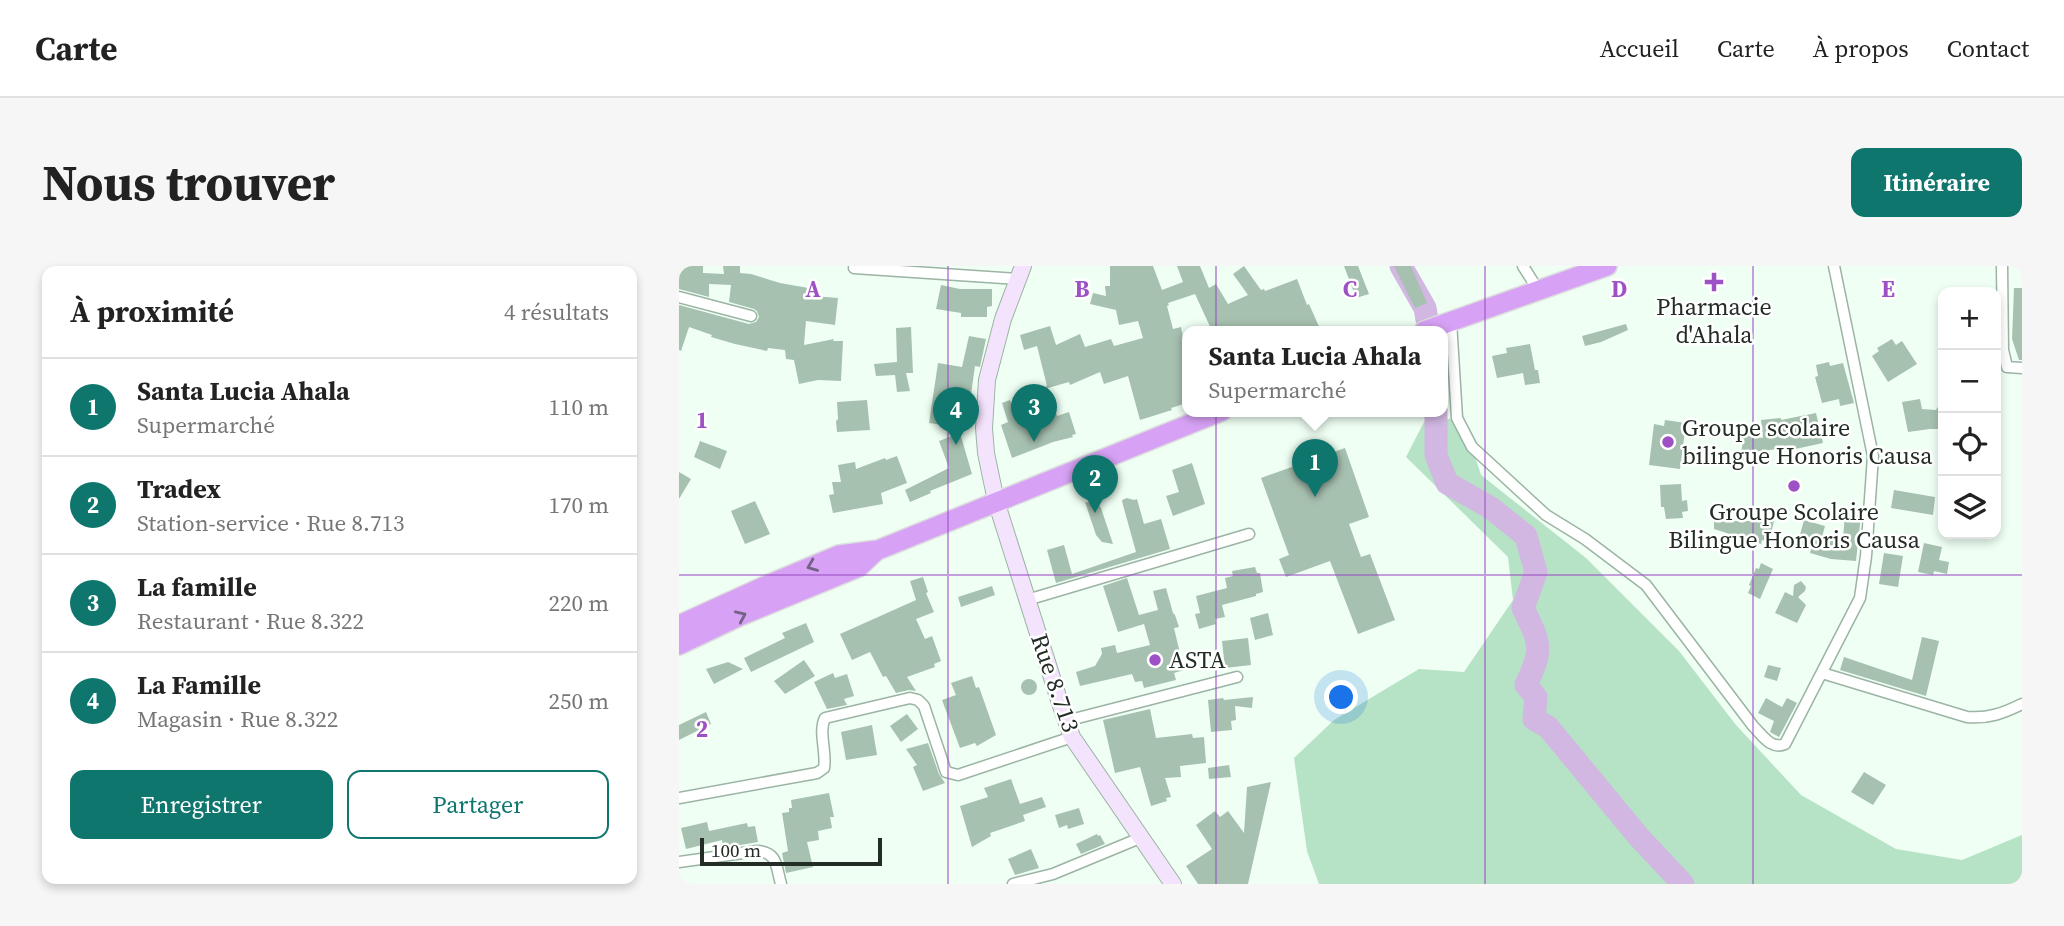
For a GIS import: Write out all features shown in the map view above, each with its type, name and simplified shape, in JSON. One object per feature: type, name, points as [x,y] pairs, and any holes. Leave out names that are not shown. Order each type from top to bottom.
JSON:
[{"type":"highway","points":[[1438,326],[1608,266]]},
{"type":"highway","points":[[679,625],[839,555],[878,550],[1207,417]]},
{"type":"highway","points":[[679,645],[740,616],[859,567],[878,550]]},
{"type":"main road","name":"Rue 8.713","points":[[1020,273],[1003,319],[987,380],[984,428],[996,501],[1072,737],[1173,884]]},
{"type":"street","points":[[1523,266],[1538,290]]},
{"type":"street","points":[[1451,321],[1457,418],[1472,447],[1546,515],[1646,585],[1753,726],[1771,745],[1779,747],[1784,744],[1860,598],[1866,556],[1873,456],[1834,266]]},
{"type":"street","points":[[2003,266],[2003,350],[2007,368],[2022,368]]},
{"type":"street","points":[[854,268],[1020,273]]},
{"type":"street","points":[[679,297],[751,316]]},
{"type":"street","points":[[1027,600],[1249,534]]},
{"type":"street","points":[[1822,673],[1967,717],[1992,716],[2022,704]]},
{"type":"street","points":[[1066,721],[1237,677]]},
{"type":"street","points":[[679,799],[817,773],[824,768],[825,718],[910,698],[918,699],[924,706],[946,772],[951,775],[1072,737]]},
{"type":"street","points":[[1013,884],[1053,874],[1140,838]]},
{"type":"street","points":[[679,862],[757,851],[768,852],[773,857],[781,884]]},
{"type":"green space","points":[[1457,418],[1472,447],[1481,475],[1586,558],[1679,651],[1736,725],[1801,795],[1896,849],[1962,860],[2022,835],[2022,884],[1319,884],[1307,851],[1294,758],[1334,720],[1419,669],[1464,672],[1513,600],[1508,557],[1406,457],[1424,422]]},
{"type":"building","points":[[679,266],[703,266],[703,273],[724,274],[723,266],[740,266],[740,273],[814,289],[813,296],[838,298],[835,325],[806,321],[804,345],[834,339],[833,341],[843,341],[841,381],[818,380],[799,384],[794,360],[786,359],[785,350],[768,348],[767,351],[735,344],[689,327],[681,351],[679,350],[679,305],[749,324],[756,322],[759,317],[754,309],[729,302],[731,285],[709,284],[709,297],[679,289]]},
{"type":"building","points":[[1110,266],[1153,266],[1162,290],[1183,282],[1177,266],[1200,266],[1209,288],[1216,284],[1228,304],[1248,295],[1233,274],[1244,266],[1261,290],[1265,291],[1297,279],[1319,326],[1210,326],[1195,294],[1168,303],[1173,329],[1181,327],[1182,332],[1182,405],[1140,420],[1128,376],[1104,384],[1100,372],[1070,385],[1069,382],[1048,388],[1057,416],[1069,412],[1076,434],[1012,458],[1001,425],[1008,422],[1002,403],[1010,400],[1013,407],[1040,398],[1037,389],[1047,386],[1037,346],[1024,350],[1020,335],[1050,326],[1056,345],[1080,334],[1085,347],[1111,339],[1114,346],[1143,338],[1138,321],[1119,325],[1116,310],[1090,304],[1093,293],[1106,296],[1105,286],[1110,286]]},
{"type":"building","points":[[1344,266],[1358,266],[1369,294],[1356,298]]},
{"type":"building","points":[[1394,266],[1411,266],[1427,303],[1415,308]]},
{"type":"building","points":[[941,285],[960,289],[992,289],[992,306],[987,307],[987,317],[961,317],[961,313],[936,309]]},
{"type":"building","points":[[2014,288],[2022,288],[2022,360],[2019,360],[2012,339]]},
{"type":"building","points":[[1626,324],[1628,330],[1585,346],[1582,336]]},
{"type":"building","points":[[911,327],[913,373],[906,373],[910,391],[897,392],[895,375],[876,376],[874,364],[897,362],[896,328]]},
{"type":"building","points":[[969,336],[986,339],[980,367],[975,366],[969,408],[952,406],[949,426],[929,423],[938,363],[962,367]]},
{"type":"building","points":[[1892,339],[1896,345],[1902,341],[1917,364],[1888,382],[1872,356],[1879,351],[1877,348]]},
{"type":"building","points":[[1530,344],[1540,383],[1525,385],[1523,373],[1497,378],[1492,356],[1507,353],[1506,348]]},
{"type":"building","points":[[1829,362],[1830,366],[1843,363],[1854,403],[1840,406],[1839,399],[1822,403],[1815,377],[1818,376],[1816,365]]},
{"type":"building","points":[[1920,399],[1922,409],[1936,410],[1938,407],[1938,429],[1908,432],[1902,402]]},
{"type":"building","points":[[867,400],[870,430],[837,432],[837,402]]},
{"type":"building","points":[[1816,413],[1823,443],[1786,451],[1786,448],[1752,452],[1750,461],[1740,459],[1744,435],[1763,438],[1761,420],[1781,420]]},
{"type":"building","points":[[1665,420],[1686,423],[1680,469],[1649,465],[1654,424],[1664,426]]},
{"type":"building","points":[[960,433],[972,474],[910,502],[905,490],[949,468],[939,441]]},
{"type":"building","points":[[700,441],[727,451],[720,469],[694,457]]},
{"type":"building","points":[[1345,448],[1369,517],[1349,524],[1361,557],[1370,554],[1395,620],[1358,634],[1330,561],[1286,577],[1279,559],[1289,555],[1261,478]]},
{"type":"building","points":[[897,456],[907,483],[881,493],[883,504],[833,513],[829,495],[834,494],[832,482],[841,482],[838,465],[855,462],[856,469]]},
{"type":"building","points":[[1192,463],[1205,504],[1173,516],[1166,496],[1179,492],[1172,470]]},
{"type":"building","points":[[679,472],[691,479],[679,499]]},
{"type":"building","points":[[1681,484],[1682,501],[1687,500],[1688,511],[1682,512],[1683,518],[1666,519],[1664,507],[1661,507],[1660,485]]},
{"type":"building","points":[[1894,490],[1935,497],[1933,515],[1891,508]]},
{"type":"building","points":[[1137,499],[1144,524],[1161,519],[1170,549],[1056,583],[1047,550],[1064,545],[1072,574],[1136,552],[1122,500]]},
{"type":"building","points":[[755,501],[770,534],[745,544],[731,511]]},
{"type":"building","points":[[1085,502],[1098,504],[1101,508],[1113,544],[1102,542],[1096,535]]},
{"type":"building","points":[[1845,514],[1861,515],[1856,561],[1831,559],[1797,546],[1804,520],[1825,526],[1822,537],[1843,539]]},
{"type":"building","points":[[1756,517],[1774,521],[1769,542],[1762,540],[1761,544],[1714,529],[1714,521],[1755,521]]},
{"type":"building","points":[[1924,543],[1942,547],[1939,560],[1949,562],[1947,574],[1918,572]]},
{"type":"building","points":[[1884,553],[1903,556],[1898,587],[1879,584]]},
{"type":"building","points":[[1761,563],[1773,569],[1760,599],[1748,593],[1756,568],[1759,569]]},
{"type":"building","points":[[1255,567],[1257,573],[1260,573],[1263,592],[1222,605],[1225,617],[1215,619],[1216,624],[1199,629],[1195,614],[1200,613],[1196,596],[1227,588],[1225,578],[1233,576],[1232,571]]},
{"type":"building","points":[[923,577],[934,612],[916,619],[925,639],[932,636],[941,661],[934,664],[935,667],[907,677],[916,691],[896,693],[886,676],[883,677],[870,652],[852,660],[840,634],[916,600],[910,581]]},
{"type":"building","points":[[1127,578],[1139,615],[1158,610],[1153,591],[1166,588],[1179,627],[1174,628],[1184,670],[1174,673],[1176,680],[1144,688],[1142,681],[1135,682],[1132,674],[1080,686],[1076,672],[1095,666],[1102,654],[1101,648],[1115,645],[1117,653],[1150,645],[1144,624],[1118,632],[1103,586]]},
{"type":"building","points":[[1801,581],[1806,587],[1798,597],[1806,605],[1797,623],[1775,613],[1785,592],[1793,596],[1794,585]]},
{"type":"building","points":[[992,586],[995,595],[961,607],[958,597]]},
{"type":"building","points":[[1268,613],[1273,635],[1255,640],[1250,618]]},
{"type":"building","points":[[806,623],[814,642],[751,672],[744,658],[785,638],[782,633]]},
{"type":"building","points":[[1922,637],[1939,641],[1926,696],[1840,670],[1844,657],[1912,680]]},
{"type":"building","points":[[1248,638],[1251,665],[1225,668],[1222,641]]},
{"type":"building","points":[[804,660],[815,676],[785,694],[774,681]]},
{"type":"building","points":[[728,662],[743,669],[714,684],[706,669]]},
{"type":"building","points":[[1768,665],[1781,668],[1777,681],[1764,677]]},
{"type":"building","points":[[833,673],[835,678],[847,674],[854,696],[844,699],[847,705],[827,709],[814,682]]},
{"type":"building","points":[[972,676],[976,688],[979,687],[996,735],[977,746],[975,743],[960,748],[942,700],[956,695],[951,683]]},
{"type":"building","points":[[1029,679],[1035,681],[1035,693],[1029,695],[1023,693],[1021,687],[1023,681]]},
{"type":"building","points":[[1253,697],[1252,708],[1235,706],[1236,720],[1231,721],[1232,730],[1211,732],[1208,700]]},
{"type":"building","points":[[1766,698],[1782,707],[1787,698],[1797,703],[1779,737],[1770,732],[1774,721],[1758,713]]},
{"type":"building","points":[[1150,709],[1156,738],[1192,734],[1193,738],[1204,737],[1206,763],[1180,766],[1181,777],[1165,778],[1171,797],[1151,806],[1140,767],[1115,773],[1103,720]]},
{"type":"building","points":[[706,712],[711,724],[679,740],[679,725]]},
{"type":"building","points":[[907,714],[918,729],[901,742],[890,726]]},
{"type":"building","points":[[872,725],[877,755],[846,760],[841,732]]},
{"type":"building","points":[[928,743],[945,783],[923,791],[913,767],[917,765],[906,749]]},
{"type":"building","points":[[1229,765],[1231,777],[1209,779],[1208,768]]},
{"type":"building","points":[[1864,772],[1886,785],[1873,805],[1851,792]]},
{"type":"building","points":[[1011,779],[1020,804],[1042,797],[1046,807],[1023,815],[1025,821],[990,833],[991,836],[972,847],[960,806],[988,797],[984,788]]},
{"type":"building","points":[[1271,782],[1248,884],[1198,884],[1186,866],[1212,849],[1196,825],[1215,811],[1220,817],[1228,811],[1244,833],[1247,787]]},
{"type":"building","points":[[829,793],[834,817],[830,817],[832,828],[818,831],[819,840],[807,842],[813,867],[786,873],[782,853],[788,851],[782,813],[789,812],[789,808],[792,808],[791,800]]},
{"type":"building","points":[[1079,808],[1084,824],[1068,829],[1067,825],[1059,828],[1055,815]]},
{"type":"building","points":[[707,822],[709,831],[747,823],[748,827],[755,826],[758,842],[723,848],[722,840],[686,849],[681,828]]},
{"type":"building","points":[[1097,834],[1105,844],[1081,854],[1076,844]]},
{"type":"building","points":[[1031,849],[1039,868],[1015,875],[1008,859]]},
{"type":"waterway","points":[[1401,266],[1425,308],[1428,326]]},
{"type":"waterway","points":[[1436,417],[1436,455],[1447,483],[1491,508],[1526,536],[1536,572],[1523,608],[1538,646],[1536,662],[1526,685],[1536,697],[1534,719],[1548,727],[1638,836],[1683,884]]},
{"type":"place","name":"Pharmacie d'Ahala","points":[[1714,282]]},
{"type":"place","name":"La famille","points":[[1034,442]]},
{"type":"place","name":"Groupe scolaire bilingue Honoris Causa","points":[[1668,442]]},
{"type":"place","name":"La Famille","points":[[956,445]]},
{"type":"place","name":"Groupe Scolaire Bilingue Honoris Causa","points":[[1794,486]]},
{"type":"place","name":"Santa Lucia Ahala","points":[[1315,497]]},
{"type":"place","name":"Tradex","points":[[1095,513]]},
{"type":"place","name":"ASTA","points":[[1155,660]]}]
